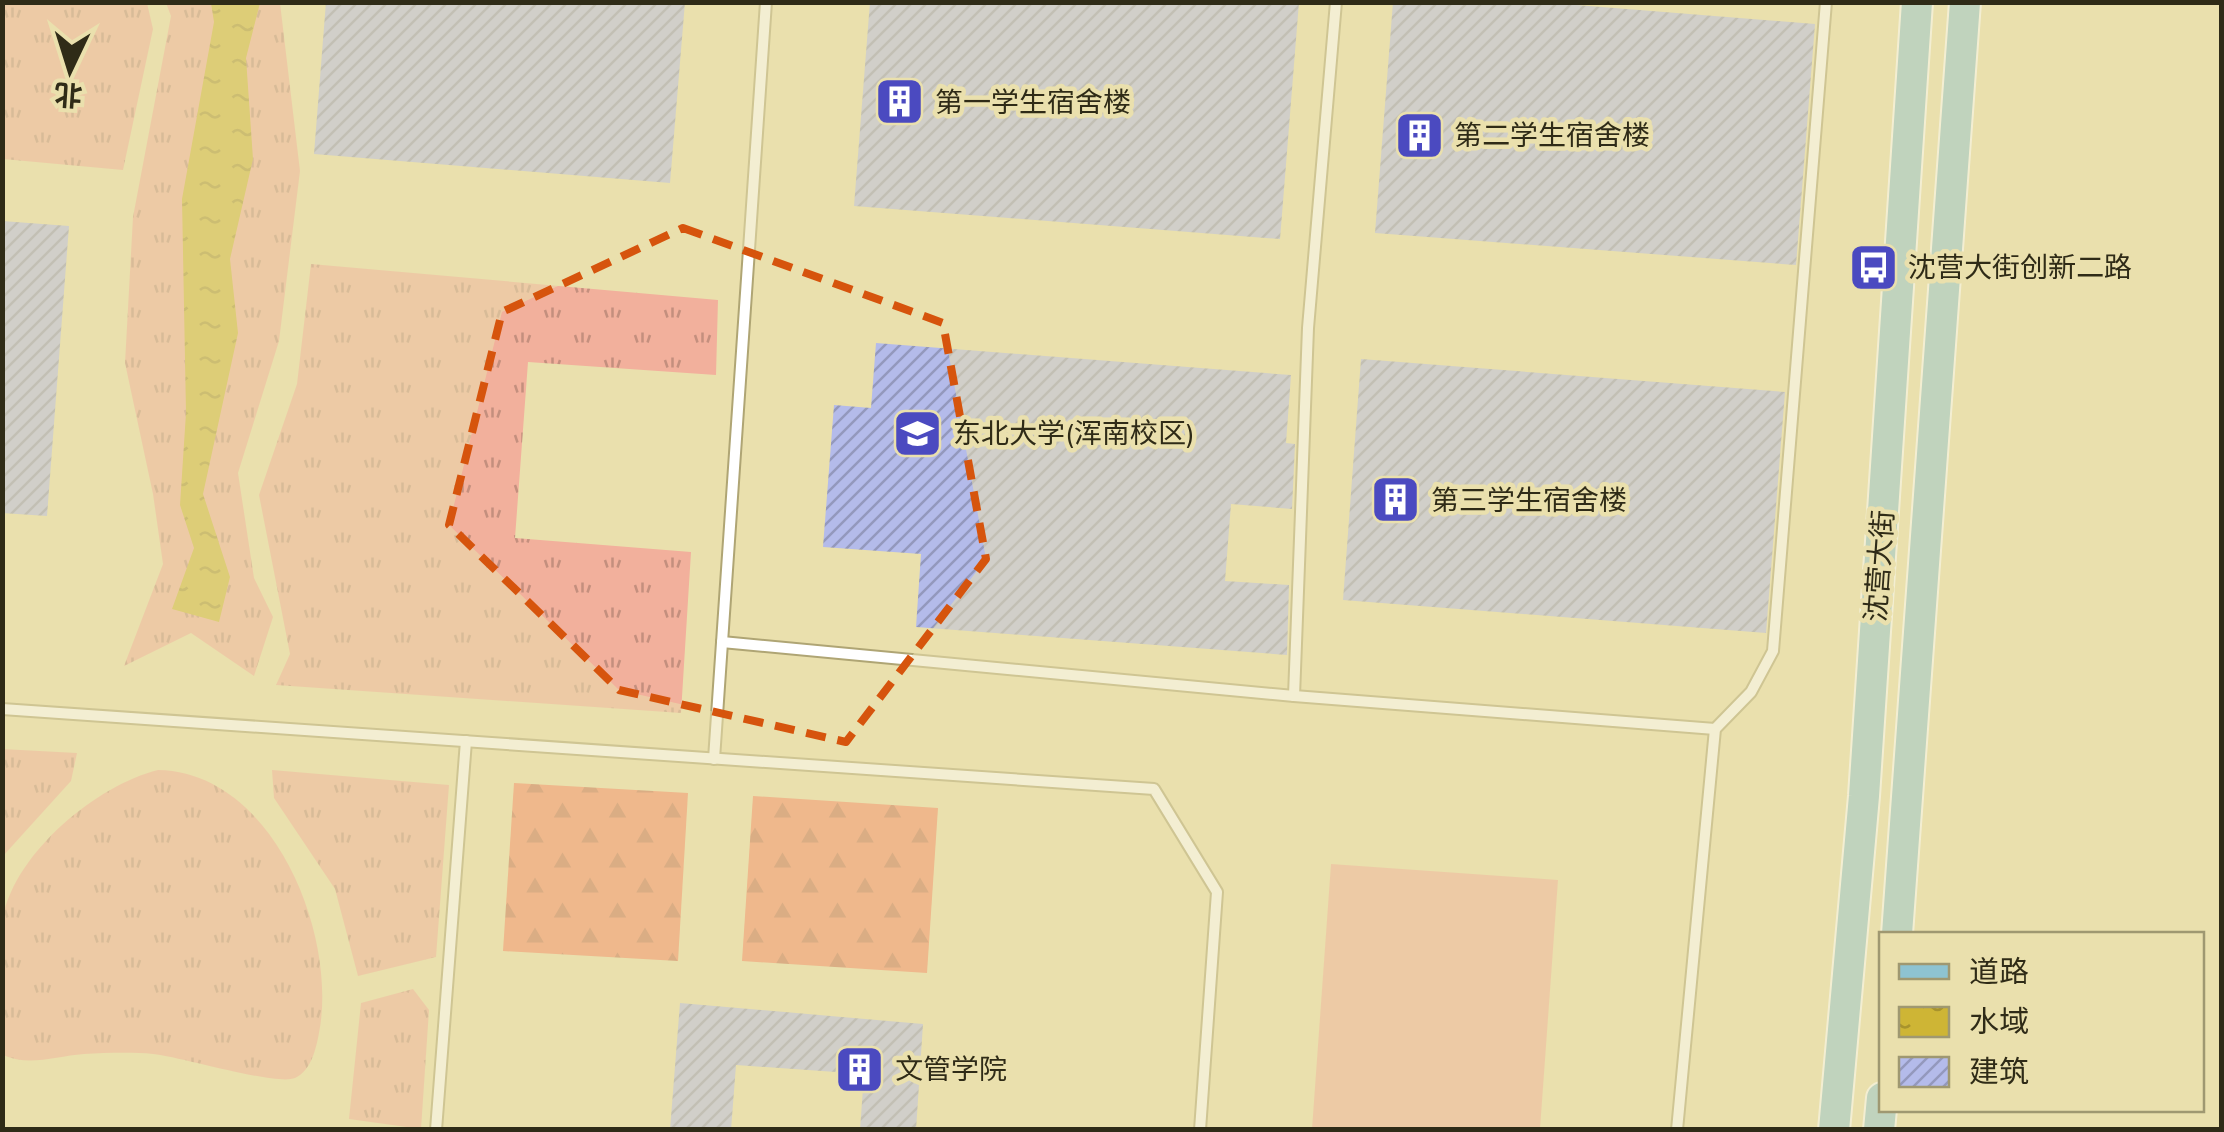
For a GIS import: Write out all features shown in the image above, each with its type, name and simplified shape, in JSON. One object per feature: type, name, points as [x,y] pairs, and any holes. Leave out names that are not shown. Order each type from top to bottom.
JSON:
[{"type":"main road","name":"沈营大街","points":[[1834,1130],[1864,796],[1917,2]]},
{"type":"main road","name":"沈营大街","points":[[1897,932],[1964,2]]},
{"type":"lane","points":[[714,758],[766,2]]},
{"type":"lane","points":[[1294,696],[1308,328],[1336,2]]},
{"type":"lane","points":[[1677,1130],[1715,729],[1750,692],[1774,651],[1826,2]]},
{"type":"lane","points":[[722,642],[1294,696],[1715,729]]},
{"type":"lane","points":[[2,709],[1154,789],[1216,892],[1200,1130]]},
{"type":"lane","points":[[436,1130],[466,741]]},
{"type":"highlighted area","points":[[683,228],[943,323],[986,559],[846,742],[619,690],[449,525],[502,312]]},
{"type":"green space","points":[[2,3],[147,3],[153,29],[123,170],[3,159]]},
{"type":"green space","points":[[166,3],[280,3],[300,171],[279,341],[238,473],[254,578],[273,617],[254,676],[191,633],[124,666],[163,564],[153,494],[125,363],[133,217],[171,16]]},
{"type":"green space","points":[[311,264],[718,300],[716,375],[528,362],[515,538],[691,552],[681,713],[276,685],[290,654],[259,495],[297,384]]},
{"type":"green space","points":[[2,749],[77,753],[71,781],[3,856]]},
{"type":"green space","points":[[158,770],[199,778],[235,798],[265,829],[289,866],[307,908],[318,951],[322,994],[314,1052],[309,1065],[295,1078],[269,1078],[153,1054],[84,1054],[33,1060],[3,1055],[3,917],[24,869],[62,825],[86,806],[134,778]]},
{"type":"green space","points":[[272,770],[449,785],[436,957],[358,976],[335,889],[274,798]]},
{"type":"green space","points":[[514,783],[688,793],[678,961],[503,951]]},
{"type":"green space","points":[[753,796],[938,808],[927,973],[742,961]]},
{"type":"green space","points":[[1331,864],[1558,880],[1540,1129],[1312,1129]]},
{"type":"green space","points":[[413,989],[429,1010],[421,1129],[349,1119],[361,1003]]},
{"type":"water","points":[[211,3],[260,3],[246,58],[253,159],[230,259],[238,333],[203,494],[230,577],[219,622],[172,609],[194,548],[180,505],[186,413],[182,199],[214,22]]},
{"type":"building","points":[[326,2],[685,2],[670,183],[314,154]]},
{"type":"building","name":"第一学生宿舍楼","points":[[870,2],[1299,2],[1280,239],[854,206]]},
{"type":"building","name":"第二学生宿舍楼","points":[[1393,2],[1539,2],[1815,24],[1796,265],[1375,233]]},
{"type":"building","points":[[2,221],[69,226],[47,516],[2,513]]},
{"type":"building","points":[[876,343],[1291,375],[1286,443],[1295,444],[1292,509],[1231,504],[1225,581],[1289,585],[1287,655],[916,627],[921,554],[823,547],[834,405],[871,408]]},
{"type":"building","name":"第三学生宿舍楼","points":[[1361,359],[1785,392],[1766,633],[1343,600]]},
{"type":"building","name":"文管学院","points":[[680,1003],[923,1024],[916,1130],[860,1130],[864,1074],[736,1065],[731,1130],[670,1130]]},
{"type":"place","name":"第一学生宿舍楼","points":[[900,102]]},
{"type":"place","name":"第二学生宿舍楼","points":[[1419,135]]},
{"type":"place","name":"沈营大街创新二路","points":[[1873,267]]},
{"type":"place","name":"东北大学(浑南校区)","points":[[918,433]]},
{"type":"place","name":"第三学生宿舍楼","points":[[1396,500]]},
{"type":"place","name":"文管学院","points":[[860,1069]]}]
